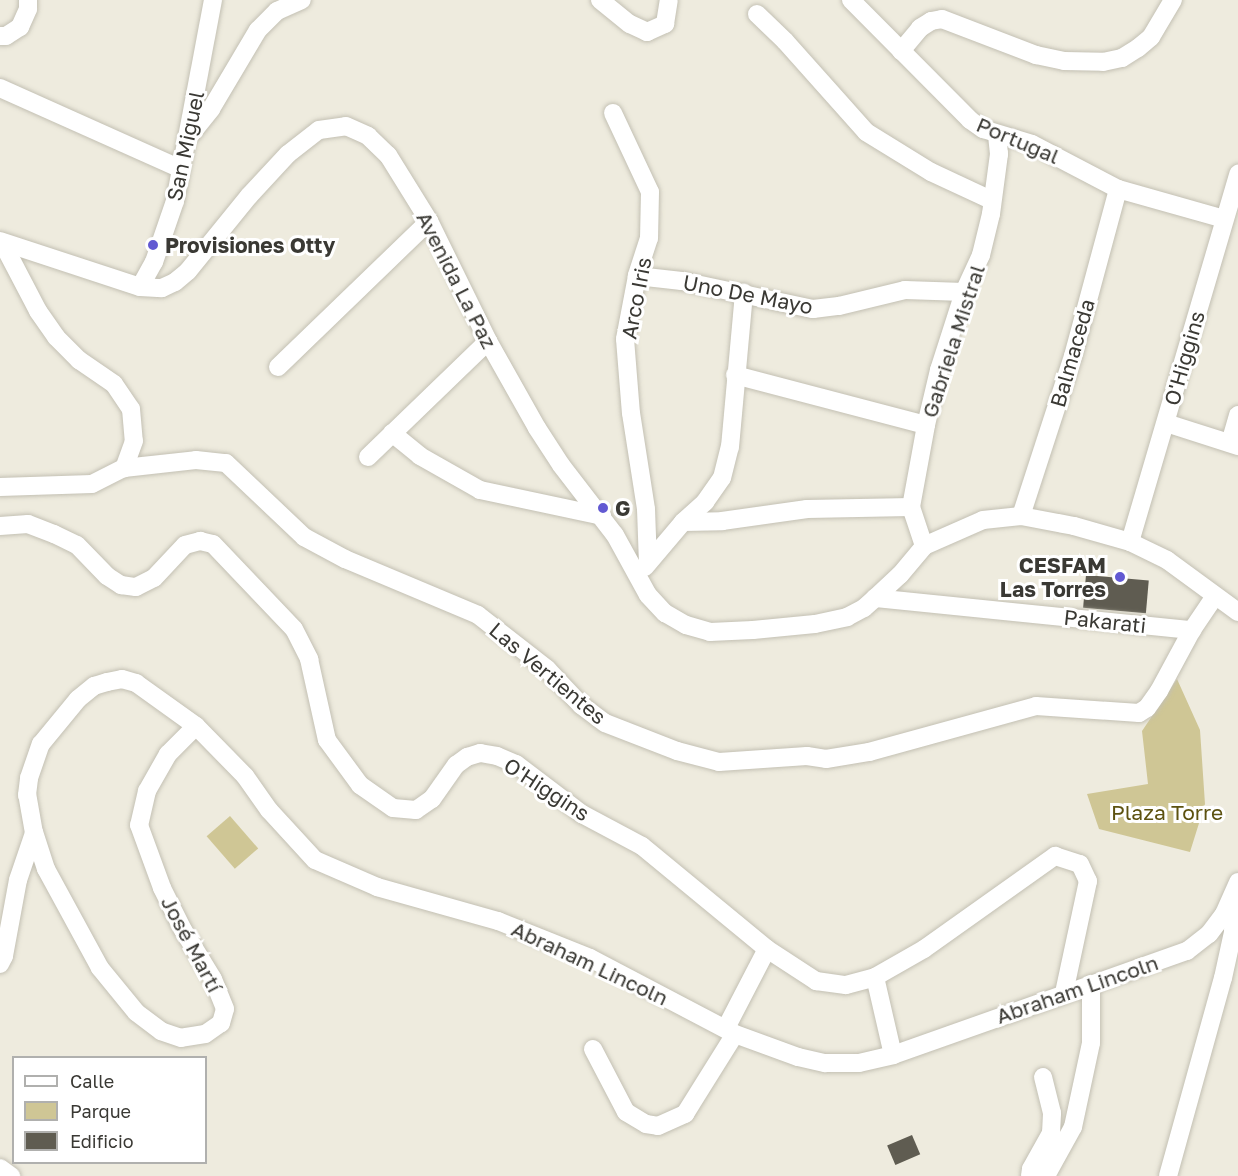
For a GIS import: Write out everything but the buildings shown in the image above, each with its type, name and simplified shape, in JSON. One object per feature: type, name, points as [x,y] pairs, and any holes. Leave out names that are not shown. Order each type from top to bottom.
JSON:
[{"type":"street","points":[[0,36],[6,36],[20,27],[28,9],[28,0]]},
{"type":"street","name":"San Miguel","points":[[141,287],[163,239],[175,201],[189,138],[213,0]]},
{"type":"street","points":[[189,138],[211,109],[258,30],[277,11],[302,0]]},
{"type":"street","points":[[600,0],[630,24],[647,32],[665,24],[669,0]]},
{"type":"street","name":"Portugal","points":[[851,0],[970,120],[997,134],[1032,144],[1118,189],[1224,219]]},
{"type":"street","points":[[901,51],[920,28],[931,21],[942,19],[1036,56],[1064,61],[1103,62],[1122,58],[1151,37],[1173,0]]},
{"type":"street","points":[[758,14],[866,132],[932,172],[991,200]]},
{"type":"street","points":[[0,88],[181,168]]},
{"type":"street","name":"Arco Iris","points":[[612,112],[650,192],[649,238],[637,276],[625,339],[632,413],[646,509],[643,569]]},
{"type":"street","name":"Avenida La Paz","points":[[1,242],[141,287],[162,288],[175,282],[288,154],[319,130],[346,126],[368,136],[388,155],[429,221],[488,341],[549,446],[643,569],[648,594],[665,613],[686,625],[710,632],[815,624],[847,617],[864,608],[900,575],[924,546]]},
{"type":"street","name":"Gabriela Mistral","points":[[924,546],[911,507],[926,424],[939,370],[964,292],[981,255],[999,154],[997,134]]},
{"type":"street","name":"O'Higgins","points":[[1130,542],[1238,174]]},
{"type":"street","name":"Balmaceda","points":[[1021,516],[1073,356],[1118,189]]},
{"type":"street","points":[[278,367],[429,221]]},
{"type":"street","points":[[1,242],[38,311],[56,337],[79,360],[114,384],[131,409],[134,441],[124,468]]},
{"type":"street","name":"Uno De Mayo","points":[[637,276],[682,281],[813,309],[839,306],[906,290],[964,292]]},
{"type":"street","points":[[643,569],[683,522],[705,502],[722,478],[730,447],[744,293]]},
{"type":"street","points":[[368,456],[488,341]]},
{"type":"street","points":[[735,375],[926,424]]},
{"type":"street","points":[[1166,423],[1234,445],[1238,416]]},
{"type":"street","points":[[392,433],[420,456],[480,490],[602,516]]},
{"type":"street","name":"Las Vertientes","points":[[0,487],[92,484],[124,468],[196,460],[226,463],[304,537],[345,559],[478,615],[547,669],[582,705],[605,723],[677,751],[719,762],[807,756],[826,759],[869,752],[1036,706],[1139,713],[1147,708],[1159,691],[1192,630],[1215,596]]},
{"type":"street","points":[[683,522],[722,521],[807,508],[911,507]]},
{"type":"street","points":[[924,546],[983,520],[1021,516],[1074,526],[1130,542],[1167,560],[1238,612]]},
{"type":"street","name":"O'Higgins","points":[[0,526],[28,524],[77,544],[107,576],[121,585],[136,587],[154,578],[186,545],[200,541],[213,544],[294,629],[309,659],[327,740],[360,785],[393,807],[416,810],[432,799],[456,765],[467,757],[480,753],[496,756],[516,765],[582,814],[642,846],[767,949],[806,977],[826,984],[846,985],[875,977],[924,949],[1055,856],[1080,864],[1088,880],[1064,993]]},
{"type":"street","name":"Pakarati","points":[[875,598],[1192,630]]},
{"type":"street","name":"Abraham Lincoln","points":[[34,833],[27,795],[29,778],[38,752],[63,713],[94,686],[122,679],[136,683],[196,726],[245,776],[269,810],[315,860],[377,887],[498,921],[590,958],[730,1031],[798,1057],[825,1063],[859,1063],[893,1055],[1187,951],[1209,934],[1236,888]]},
{"type":"street","name":"José Martí","points":[[34,833],[46,869],[100,968],[136,1012],[161,1031],[181,1038],[206,1034],[221,1023],[225,1009],[213,979],[183,930],[162,888],[139,825],[147,791],[168,754],[196,726]]},
{"type":"street","points":[[0,964],[4,956],[18,880],[34,833]]},
{"type":"street","points":[[1168,1176],[1230,980],[1236,888]]},
{"type":"street","points":[[593,1048],[626,1112],[646,1124],[658,1126],[685,1114],[730,1031],[767,949]]},
{"type":"street","points":[[875,977],[893,1055]]},
{"type":"street","points":[[1046,1176],[1073,1128],[1091,1043],[1091,984]]},
{"type":"street","points":[[1030,1176],[1031,1169],[1051,1132],[1052,1113],[1043,1077]]},
{"type":"street","points":[[0,1168],[11,1176]]},
{"type":"green space","name":"Plaza Torre","points":[[1177,679],[1200,730],[1205,804],[1190,852],[1099,829],[1087,794],[1148,784],[1142,731]]},
{"type":"green space","points":[[230,816],[258,848],[235,869],[207,836]]},
{"type":"place","name":"Provisiones Otty","points":[[153,245]]},
{"type":"place","name":"G","points":[[603,508]]},
{"type":"place","name":"CESFAM Las Torres","points":[[1120,577]]}]
